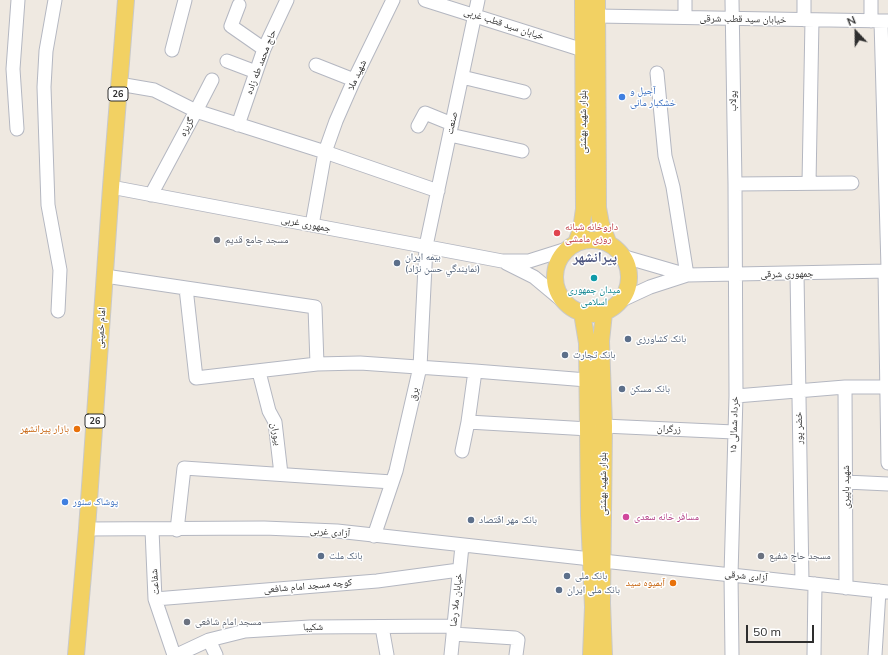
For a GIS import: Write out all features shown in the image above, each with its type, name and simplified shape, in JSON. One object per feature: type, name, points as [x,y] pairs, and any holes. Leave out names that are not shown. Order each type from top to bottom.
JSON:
[{"type":"main road","name":"امام خمینی","points":[[76,655],[87,529],[110,187],[126,0]]},
{"type":"main road","name":"بلوار شهید بهشتی","points":[[571,246],[581,230],[584,209],[583,0]]},
{"type":"main road","name":"بلوار شهید بهشتی","points":[[597,8],[598,208],[601,224],[608,242]]},
{"type":"main road","points":[[597,239],[608,242],[617,248],[625,257],[629,268],[630,279],[628,290],[622,300],[614,308],[604,313],[582,313],[572,309],[558,294],[554,275],[556,265],[571,246],[586,240],[597,239]]},
{"type":"main road","name":"بلوار شهید بهشتی","points":[[582,313],[587,343],[587,380],[597,427]]},
{"type":"main road","name":"بلوار شهید بهشتی","points":[[604,313],[601,341],[597,427],[597,560],[604,655]]},
{"type":"main road","name":"بلوار شهید بهشتی","points":[[591,655],[597,560]]},
{"type":"street","points":[[17,129],[13,69],[18,0]]},
{"type":"street","points":[[55,0],[46,51],[44,87],[48,205],[60,270],[58,311]]},
{"type":"street","points":[[172,50],[185,0]]},
{"type":"street","name":"حاج محمد طه زاده","points":[[238,125],[264,49],[287,0]]},
{"type":"street","name":"شهید ملا","points":[[312,225],[325,152],[336,121],[393,0]]},
{"type":"street","name":"خیابان سید قطب غربی","points":[[425,0],[583,50]]},
{"type":"street","name":"صنعت","points":[[426,246],[478,0]]},
{"type":"street","points":[[685,0],[685,18]]},
{"type":"street","name":"پولاب","points":[[732,0],[731,18],[736,274]]},
{"type":"street","points":[[804,0],[808,20],[809,183]]},
{"type":"street","points":[[871,0],[880,21],[886,94],[888,463]]},
{"type":"street","points":[[238,5],[231,26],[264,49]]},
{"type":"street","name":"خیابان سید قطب شرقی","points":[[597,8],[685,18],[880,21]]},
{"type":"street","points":[[227,61],[256,72]]},
{"type":"street","points":[[316,65],[354,80]]},
{"type":"street","points":[[657,74],[666,156],[674,187],[686,275]]},
{"type":"street","points":[[462,76],[524,92]]},
{"type":"street","points":[[212,80],[196,111],[325,152],[438,191]]},
{"type":"street","name":"گزیزه","points":[[119,84],[154,90],[196,111],[151,195]]},
{"type":"street","points":[[418,126],[425,113],[451,130],[522,151]]},
{"type":"street","points":[[735,184],[852,182]]},
{"type":"street","name":"جمهوری غربی","points":[[110,187],[502,261]]},
{"type":"street","name":"برق","points":[[374,536],[392,482],[420,367],[426,246]]},
{"type":"street","points":[[502,261],[530,261],[571,246]]},
{"type":"street","points":[[625,257],[686,275]]},
{"type":"street","points":[[502,261],[534,277],[564,302]]},
{"type":"street","name":"جمهوری شرقی","points":[[686,275],[797,274],[887,270]]},
{"type":"street","name":"۱۵ خرداد شمالی","points":[[732,655],[731,575],[736,396],[736,274]]},
{"type":"street","name":"خضر پور","points":[[797,274],[802,582]]},
{"type":"street","points":[[622,300],[650,287],[686,275]]},
{"type":"street","points":[[104,276],[315,307],[317,364]]},
{"type":"street","points":[[186,288],[196,378],[259,372],[317,364],[360,363],[587,380]]},
{"type":"street","points":[[462,451],[468,422],[475,371]]},
{"type":"street","name":"بیوران","points":[[259,372],[269,411],[275,422],[281,474]]},
{"type":"street","points":[[736,396],[845,387],[887,387]]},
{"type":"street","name":"شهید باپیری","points":[[845,387],[846,588]]},
{"type":"street","name":"زرگران","points":[[468,422],[734,432]]},
{"type":"street","points":[[177,530],[184,468],[392,482]]},
{"type":"street","points":[[846,482],[888,484]]},
{"type":"street","name":"آزادی غربی","points":[[87,529],[177,530],[264,528],[337,532],[572,557]]},
{"type":"street","name":"شفاعت","points":[[152,530],[155,599],[176,655]]},
{"type":"street","name":"خیابان ملا رضا","points":[[451,655],[462,546]]},
{"type":"street","name":"آزادی شرقی","points":[[572,557],[883,592]]},
{"type":"street","name":"کوچه مسجد امام شافعی","points":[[155,599],[377,581],[459,570]]},
{"type":"street","points":[[814,655],[815,584]]},
{"type":"street","points":[[875,655],[883,592]]},
{"type":"street","name":"شکیبا","points":[[176,655],[209,640],[245,631],[310,627],[382,627],[453,630],[515,638],[518,640],[516,655]]},
{"type":"street","points":[[382,627],[387,655]]},
{"type":"street","points":[[209,640],[216,655]]},
{"type":"place","name":"آجیل و خشکبار مانی","points":[[622,97]]},
{"type":"place","name":"داروخانه شبانه روزی مامشی","points":[[557,233]]},
{"type":"place","name":"مسجد جامع قدیم","points":[[217,240]]},
{"type":"place","name":"بيمه ايران (نمايندگي حسن نژاد)","points":[[397,263]]},
{"type":"place","name":"میدان جمهوری اسلامی","points":[[594,278]]},
{"type":"place","name":"بانک کشاورزی","points":[[628,339]]},
{"type":"place","name":"بانک تجارت","points":[[565,355]]},
{"type":"place","name":"بانک مسکن","points":[[622,389]]},
{"type":"place","name":"بازار پیرانشهر","points":[[77,429]]},
{"type":"place","name":"پوشاک سنور","points":[[65,502]]},
{"type":"place","name":"مسافر خانه سعدی","points":[[626,517]]},
{"type":"place","name":"بانک مهر اقتصاد","points":[[471,520]]},
{"type":"place","name":"بانک ملت","points":[[321,556]]},
{"type":"place","name":"مسجد حاج شفیع","points":[[761,556]]},
{"type":"place","name":"بانک ملی","points":[[567,576]]},
{"type":"place","name":"آبمیوه سید","points":[[673,583]]},
{"type":"place","name":"بانک ملی ایران","points":[[559,590]]},
{"type":"place","name":"مسجد امام شافعی","points":[[187,622]]},
{"type":"district","name":"پیرانشهر","points":[[595,258]]}]
